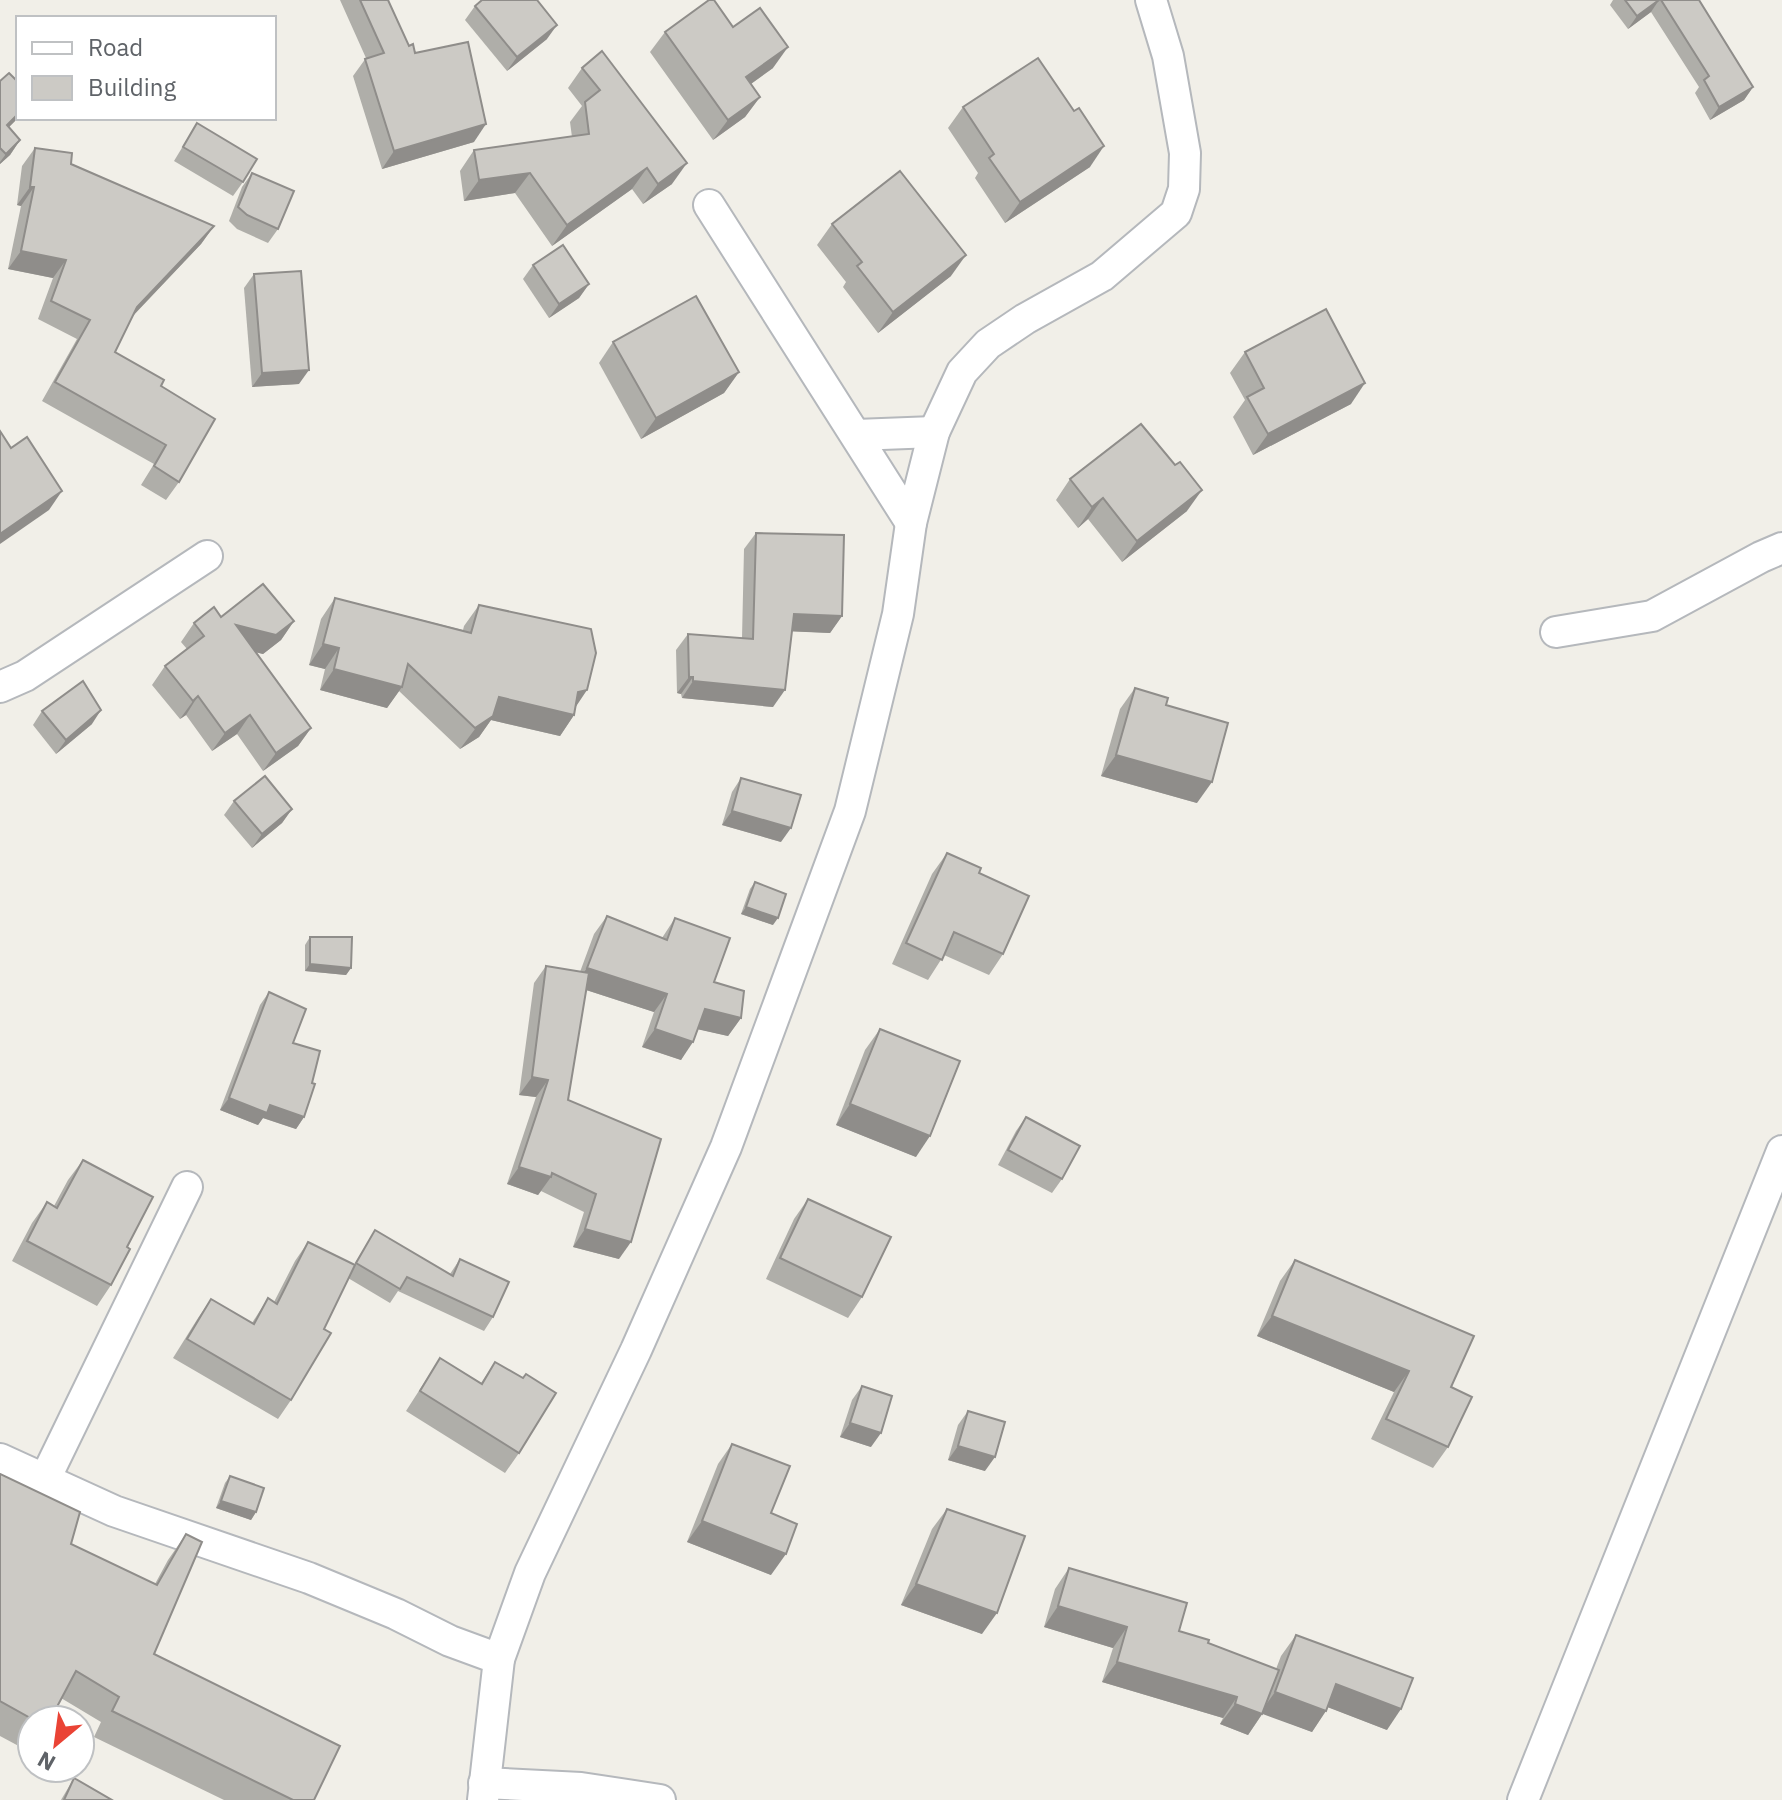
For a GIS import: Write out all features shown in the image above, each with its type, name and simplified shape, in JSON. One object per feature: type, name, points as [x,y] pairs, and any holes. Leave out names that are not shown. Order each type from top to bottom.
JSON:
[{"type":"street","points":[[660,1800],[581,1788],[484,1792],[499,1659],[530,1573],[636,1350],[726,1147],[850,811],[898,614],[911,523],[934,432],[962,372],[988,344],[1025,319],[1102,276],[1176,213],[1184,189],[1185,153],[1168,56],[1151,0]]},
{"type":"street","points":[[709,205],[911,523]]},
{"type":"street","points":[[856,435],[934,432]]},
{"type":"street","points":[[1556,632],[1652,616],[1782,548]]},
{"type":"street","points":[[0,687],[25,676],[207,556]]},
{"type":"street","points":[[1523,1800],[1782,1151]]},
{"type":"street","points":[[45,1479],[187,1187]]},
{"type":"street","points":[[0,1459],[114,1511],[309,1578],[396,1614],[450,1641],[499,1659]]},
{"type":"building","points":[[360,0],[388,0],[415,53],[468,42],[486,124],[394,151],[365,59],[384,53]]},
{"type":"building","points":[[482,0],[537,0],[557,25],[517,57],[475,6]]},
{"type":"building","points":[[709,0],[714,0],[733,27],[760,8],[788,47],[746,77],[760,97],[728,120],[665,32]]},
{"type":"building","points":[[1625,0],[1659,0],[1637,16]]},
{"type":"building","points":[[1661,0],[1699,0],[1753,87],[1719,107],[1704,80],[1709,76]]},
{"type":"building","points":[[602,51],[687,163],[658,184],[647,168],[567,225],[530,173],[479,180],[474,150],[589,134],[585,102],[600,90],[582,68]]},
{"type":"building","points":[[1038,58],[1074,111],[1079,108],[1104,146],[1020,202],[989,158],[994,154],[963,107]]},
{"type":"building","points":[[9,73],[16,80],[16,116],[7,125],[20,140],[6,154],[0,148],[0,81]]},
{"type":"building","points":[[197,123],[257,159],[243,182],[183,147]]},
{"type":"building","points":[[35,148],[72,153],[71,164],[214,226],[137,307],[115,352],[164,380],[161,386],[215,419],[179,482],[154,466],[166,445],[55,382],[90,320],[51,301],[66,260],[21,251],[34,187],[30,187]]},
{"type":"building","points":[[900,171],[966,255],[893,312],[857,266],[862,262],[832,224]]},
{"type":"building","points":[[252,173],[294,191],[278,229],[247,215],[238,207]]},
{"type":"building","points":[[563,245],[589,284],[559,304],[533,265]]},
{"type":"building","points":[[301,271],[309,370],[262,373],[254,274]]},
{"type":"building","points":[[696,296],[739,372],[656,418],[613,342]]},
{"type":"building","points":[[1326,309],[1365,383],[1268,434],[1247,397],[1264,388],[1245,352]]},
{"type":"building","points":[[1141,424],[1175,465],[1180,462],[1202,490],[1137,541],[1103,498],[1092,507],[1070,479]]},
{"type":"building","points":[[0,431],[11,448],[27,437],[62,491],[0,534]]},
{"type":"building","points":[[756,533],[844,535],[842,616],[794,614],[785,690],[693,681],[693,677],[689,677],[688,634],[753,639]]},
{"type":"building","points":[[263,584],[294,621],[276,635],[236,625],[311,728],[276,753],[250,715],[225,733],[198,696],[193,701],[165,666],[204,636],[194,623],[214,607],[221,617]]},
{"type":"building","points":[[335,598],[471,633],[479,605],[591,629],[596,653],[587,690],[578,692],[574,715],[499,697],[493,716],[475,728],[408,664],[402,687],[334,669],[339,648],[323,644]]},
{"type":"building","points":[[83,681],[101,710],[66,740],[42,711]]},
{"type":"building","points":[[1135,688],[1168,698],[1166,705],[1228,723],[1212,782],[1116,755]]},
{"type":"building","points":[[265,776],[292,809],[262,834],[234,801]]},
{"type":"building","points":[[741,778],[801,795],[791,828],[732,811]]},
{"type":"building","points":[[947,853],[981,868],[979,873],[1029,896],[1003,954],[954,932],[942,960],[906,943]]},
{"type":"building","points":[[755,882],[786,894],[778,918],[746,907]]},
{"type":"building","points":[[607,916],[667,940],[675,918],[730,938],[714,982],[744,991],[741,1018],[705,1009],[693,1042],[655,1029],[667,994],[587,968]]},
{"type":"building","points":[[310,937],[352,937],[351,968],[310,964]]},
{"type":"building","points":[[546,966],[589,973],[568,1100],[661,1139],[631,1242],[585,1229],[596,1194],[552,1173],[551,1177],[519,1167],[548,1080],[532,1077]]},
{"type":"building","points":[[269,992],[306,1009],[293,1043],[320,1051],[312,1083],[315,1084],[304,1117],[270,1105],[267,1113],[229,1098]]},
{"type":"building","points":[[880,1029],[960,1061],[930,1136],[850,1104]]},
{"type":"building","points":[[1026,1117],[1080,1146],[1062,1179],[1008,1150]]},
{"type":"building","points":[[83,1160],[153,1197],[111,1285],[27,1241],[47,1202],[57,1208]]},
{"type":"building","points":[[808,1199],[891,1237],[862,1297],[780,1258]]},
{"type":"building","points":[[375,1230],[453,1276],[460,1259],[509,1282],[493,1317],[407,1277],[400,1289],[356,1263]]},
{"type":"building","points":[[308,1242],[355,1265],[324,1329],[331,1333],[291,1400],[187,1339],[211,1299],[254,1324],[268,1298],[277,1304]]},
{"type":"building","points":[[1295,1260],[1474,1336],[1451,1387],[1472,1397],[1448,1447],[1386,1419],[1409,1371],[1272,1316]]},
{"type":"building","points":[[440,1358],[482,1384],[495,1362],[523,1378],[526,1374],[556,1393],[519,1453],[420,1391]]},
{"type":"building","points":[[862,1386],[892,1396],[881,1433],[850,1423]]},
{"type":"building","points":[[968,1411],[1005,1422],[995,1457],[958,1446]]},
{"type":"building","points":[[732,1444],[790,1466],[771,1513],[797,1524],[786,1554],[702,1521]]},
{"type":"building","points":[[0,1474],[80,1512],[71,1544],[157,1585],[186,1534],[202,1542],[154,1654],[340,1746],[314,1800],[293,1800],[112,1711],[119,1697],[76,1671],[58,1704],[16,1704],[16,1710],[0,1701]]},
{"type":"building","points":[[230,1476],[264,1488],[256,1512],[221,1501]]},
{"type":"building","points":[[947,1509],[1025,1536],[997,1613],[916,1584]]},
{"type":"building","points":[[1069,1568],[1187,1603],[1179,1631],[1209,1640],[1208,1643],[1279,1670],[1262,1714],[1235,1704],[1237,1697],[1117,1662],[1127,1627],[1058,1606]]},
{"type":"building","points":[[1296,1635],[1413,1678],[1401,1709],[1336,1684],[1326,1711],[1275,1692]]},
{"type":"building","points":[[71,1784],[84,1784],[112,1800],[64,1800]]}]
